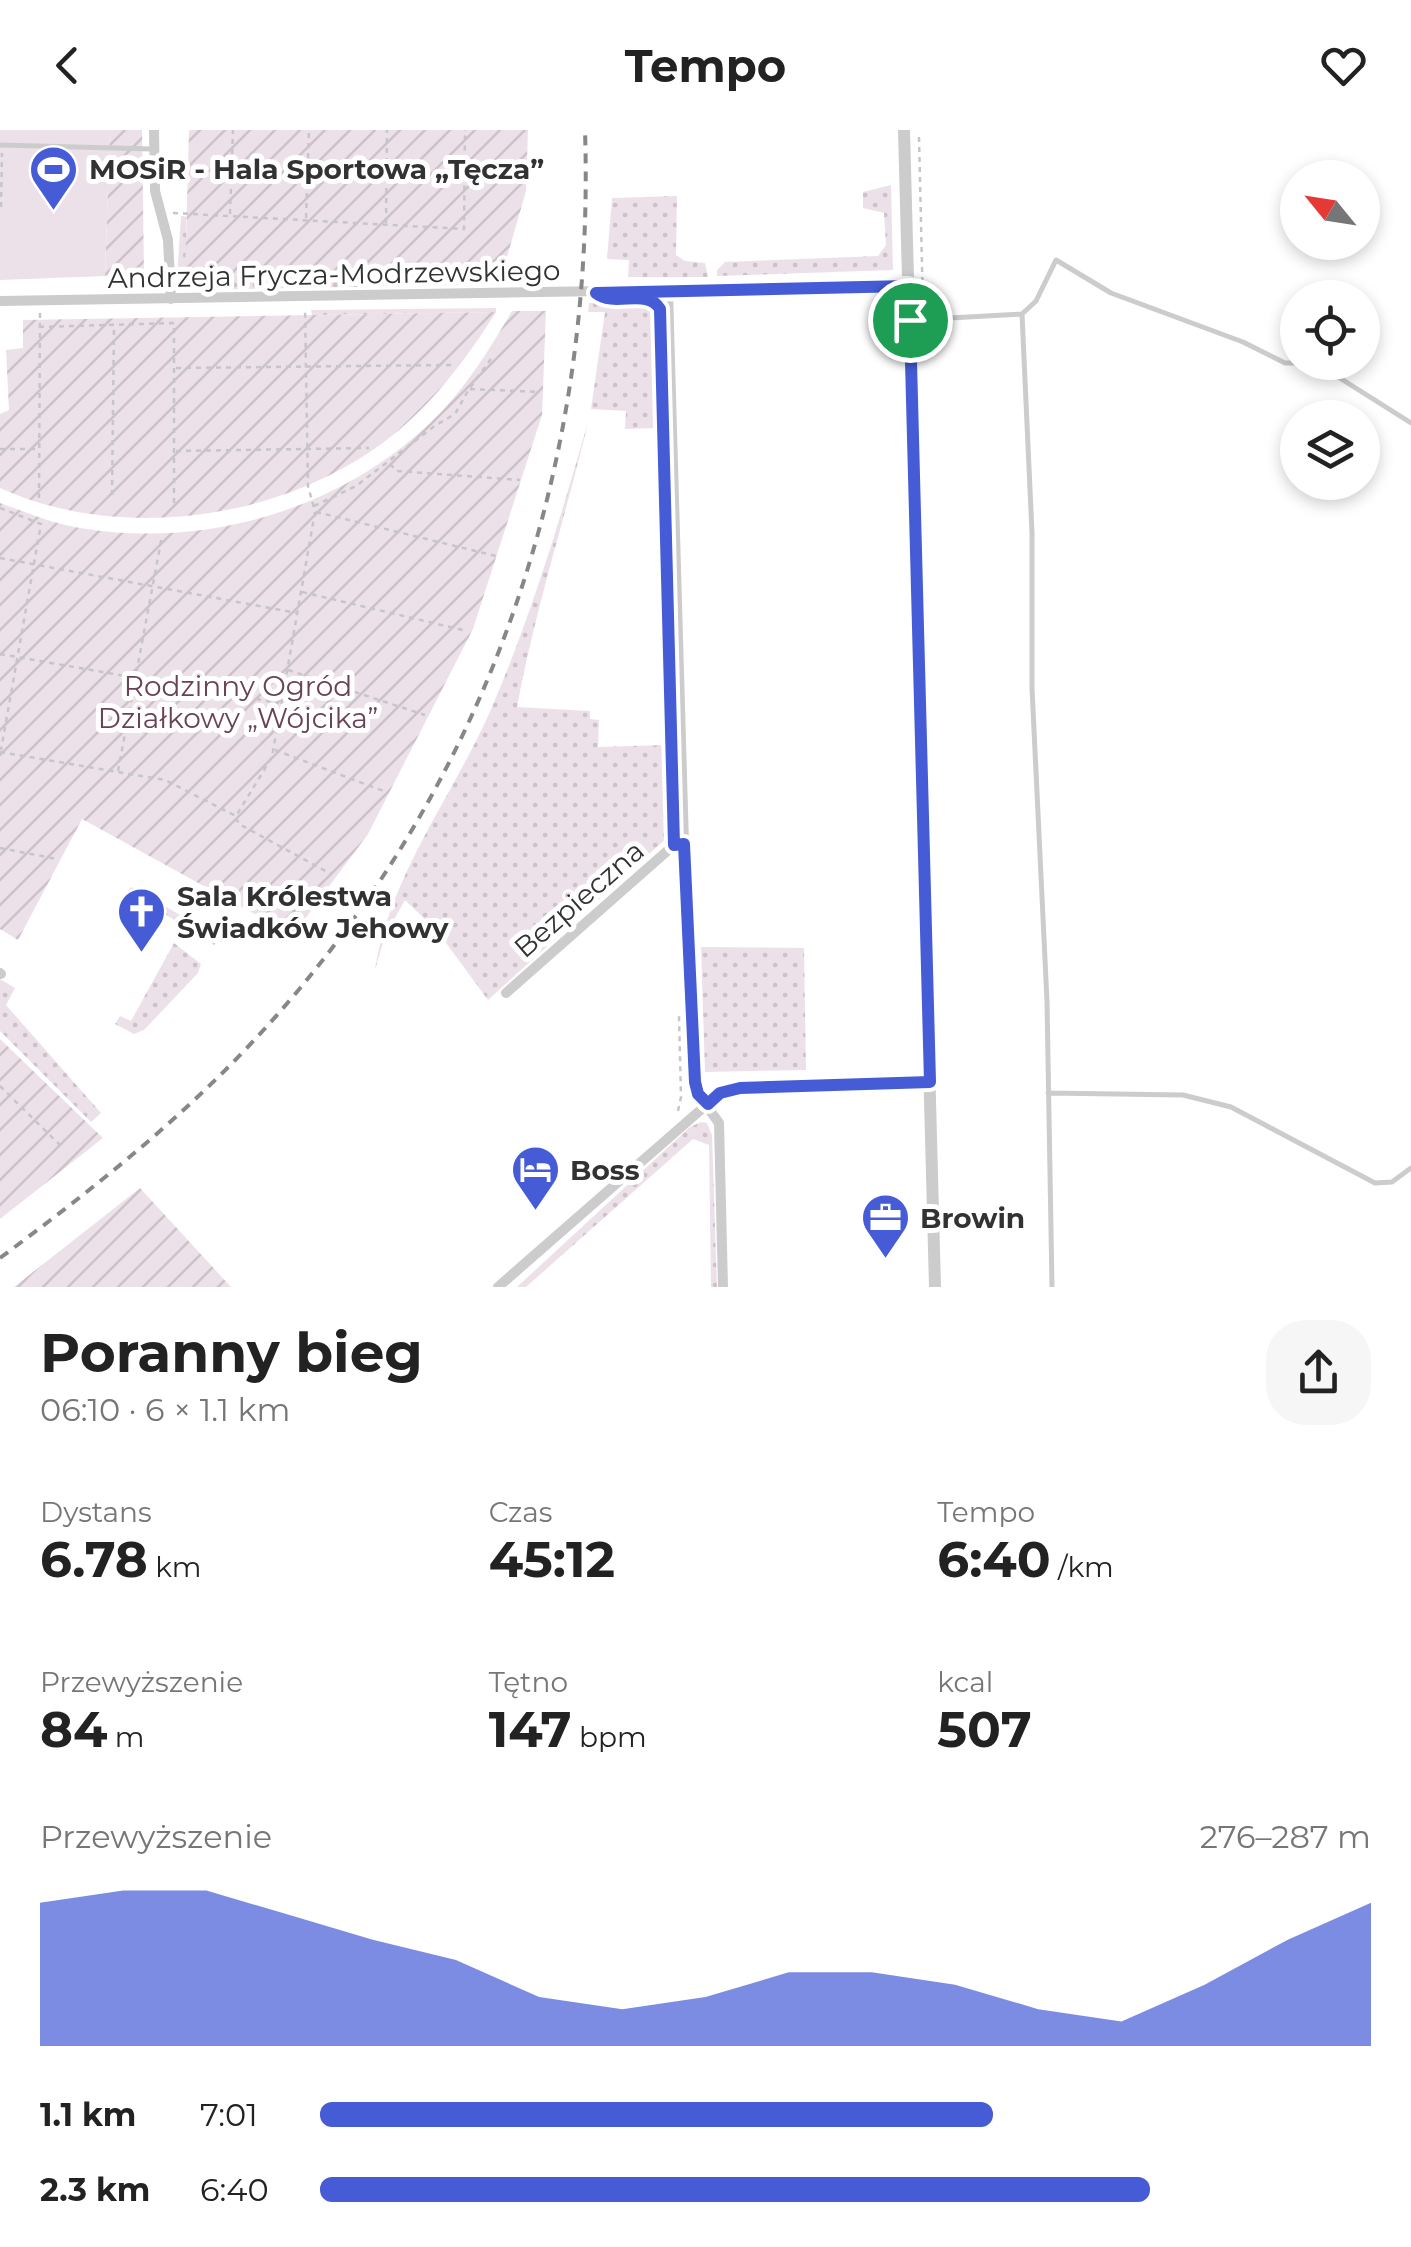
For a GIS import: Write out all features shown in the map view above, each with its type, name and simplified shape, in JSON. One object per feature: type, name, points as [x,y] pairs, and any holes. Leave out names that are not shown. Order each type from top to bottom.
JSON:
[{"type":"street","points":[[154,130],[155,190],[168,240],[170,298]]},
{"type":"street","points":[[904,130],[909,286],[917,320],[934,1287]]},
{"type":"street","name":"Andrzeja Frycza-Modrzewskiego","points":[[0,301],[909,286]]},
{"type":"street","points":[[668,292],[695,1082],[698,1094],[719,1124],[723,1287]]},
{"type":"street","name":"Bezpieczna","points":[[506,993],[674,845],[684,844]]},
{"type":"street","points":[[498,1287],[720,1093],[740,1088],[930,1082]]},
{"type":"lane","points":[[1,145],[155,149]]},
{"type":"lane","points":[[917,320],[1022,314],[1036,301],[1056,260],[1111,293],[1243,342],[1284,364],[1316,363],[1411,423]]},
{"type":"lane","points":[[1022,314],[1032,534],[1032,688],[1052,1287]]},
{"type":"lane","points":[[1048,1092],[1183,1095],[1231,1107],[1375,1183],[1392,1182],[1411,1168]]},
{"type":"path","points":[[230,215],[233,130]]},
{"type":"path","points":[[306,220],[309,130]]},
{"type":"path","points":[[386,225],[387,130]]},
{"type":"path","points":[[161,213],[464,229],[466,130]]},
{"type":"path","points":[[917,320],[919,138]]},
{"type":"path","points":[[1,145],[1,207]]},
{"type":"path","points":[[305,316],[308,486],[314,509],[274,749],[236,816],[238,824],[330,874]]},
{"type":"path","points":[[38,498],[39,320]]},
{"type":"path","points":[[39,327],[174,323],[174,507]]},
{"type":"path","points":[[112,495],[114,325]]},
{"type":"path","points":[[314,509],[356,486],[436,424],[455,414],[468,388],[492,360]]},
{"type":"path","points":[[174,368],[451,366]]},
{"type":"path","points":[[468,388],[540,392]]},
{"type":"path","points":[[174,451],[369,448]]},
{"type":"path","points":[[0,449],[39,449]]},
{"type":"path","points":[[389,463],[397,471],[520,480]]},
{"type":"path","points":[[0,508],[41,524],[0,750],[166,780],[236,816]]},
{"type":"path","points":[[314,509],[496,556]]},
{"type":"path","points":[[117,772],[162,536]]},
{"type":"path","points":[[0,558],[297,614]]},
{"type":"path","points":[[301,592],[466,631]]},
{"type":"path","points":[[0,654],[281,704]]},
{"type":"path","points":[[287,669],[425,714]]},
{"type":"path","points":[[274,749],[386,792]]},
{"type":"path","points":[[0,848],[57,859]]},
{"type":"path","points":[[676,1116],[681,1096],[679,1002]]},
{"type":"path","points":[[0,1086],[64,1149]]},
{"type":"green space","name":"MOSiR - Hala Sportowa „Tęcza”","points":[[0,130],[110,130],[105,276],[0,280]]},
{"type":"green space","points":[[110,130],[142,130],[144,274],[105,276]]},
{"type":"green space","points":[[189,130],[528,130],[526,191],[503,271],[185,275]]},
{"type":"green space","points":[[891,185],[893,270],[717,276],[725,262],[878,256],[886,245],[884,213],[863,208],[863,192]]},
{"type":"green space","points":[[677,196],[676,255],[685,261],[705,263],[708,277],[628,277],[629,260],[607,259],[612,198]]},
{"type":"green space","points":[[181,216],[186,217],[186,275],[503,271],[512,276],[510,284],[185,290],[177,279]]},
{"type":"green space","points":[[648,302],[657,309],[658,428],[625,429],[626,411],[591,409],[605,312],[588,312],[589,303]]},
{"type":"green space","points":[[496,308],[496,312],[312,315],[311,310]]},
{"type":"green space","name":"Rodzinny Ogród Działkowy „Wójcika”","points":[[512,311],[546,311],[542,415],[473,629],[368,834],[293,935],[82,819],[18,940],[0,929],[0,503],[80,528],[175,533],[268,516],[313,500],[396,452],[432,421],[466,382]]},
{"type":"green space","points":[[496,312],[452,375],[399,430],[357,460],[310,484],[260,502],[154,518],[100,515],[49,505],[0,488],[0,414],[9,410],[6,350],[23,348],[23,320]]},
{"type":"green space","points":[[589,419],[517,707],[590,711],[590,719],[599,720],[598,747],[667,745],[670,835],[488,1000],[438,932],[405,900],[385,936],[375,970],[394,901],[477,740],[507,672]]},
{"type":"green space","points":[[131,887],[219,937],[214,945],[128,891]]},
{"type":"green space","points":[[174,943],[201,964],[198,973],[144,1030],[134,1034],[115,1024],[120,1016],[131,1021]]},
{"type":"green space","points":[[701,947],[804,948],[806,1070],[705,1072]]},
{"type":"green space","points":[[0,979],[15,988],[6,1005],[101,1113],[91,1122],[0,1031]]},
{"type":"green space","points":[[0,1039],[103,1138],[0,1219]]},
{"type":"green space","points":[[707,1123],[712,1135],[717,1287],[711,1287],[709,1145],[693,1139],[526,1287],[517,1287],[690,1127]]},
{"type":"green space","points":[[140,1188],[231,1287],[14,1287]]},
{"type":"railway","points":[[0,1258],[125,1161],[242,1053],[326,955],[399,852],[459,742],[508,627],[545,508],[570,385],[583,259],[585,130]]},
{"type":"place","name":"MOSiR - Hala Sportowa „Tęcza”","points":[[54,212]]},
{"type":"place","name":"Sala Królestwa Świadków Jehowy","points":[[142,954]]},
{"type":"place","name":"Boss","points":[[535,1212]]},
{"type":"place","name":"Browin","points":[[885,1260]]},
{"type":"route","points":[[909,286],[910,320],[930,1082],[740,1088],[720,1093],[708,1104],[698,1094],[695,1082],[684,844],[674,845],[660,309],[650,299],[604,300],[596,293],[909,286]]}]
